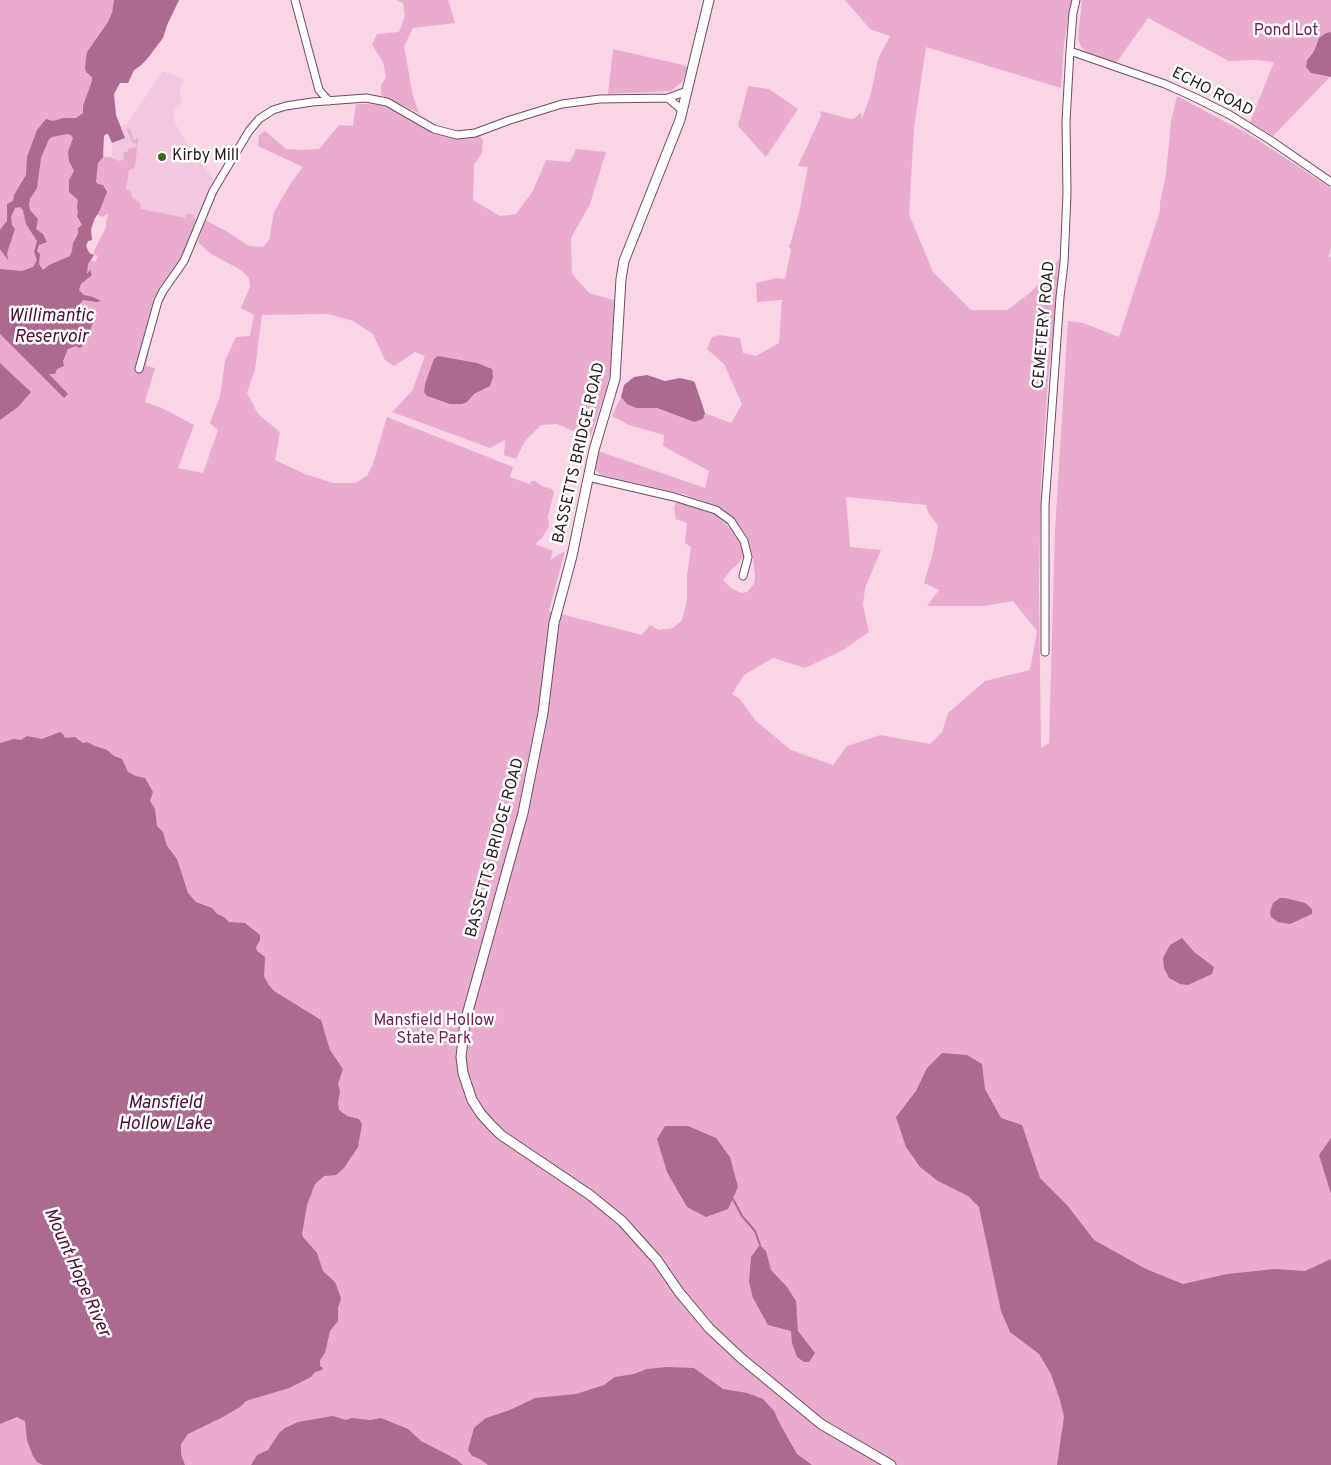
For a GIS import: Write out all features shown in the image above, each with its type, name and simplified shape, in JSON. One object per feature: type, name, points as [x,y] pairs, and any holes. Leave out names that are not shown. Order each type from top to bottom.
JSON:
[{"type":"street","points":[[295,0],[319,90],[329,101]]},
{"type":"street","name":"BASSETTS BRIDGE ROAD","points":[[709,0],[682,110],[669,149],[624,260],[615,379],[594,450],[570,564],[554,623],[542,720],[523,813],[465,1022],[461,1057],[466,1087],[481,1114],[501,1134],[590,1195],[630,1228],[709,1328],[741,1358],[821,1424],[892,1465]]},
{"type":"street","name":"CEMETERY ROAD","points":[[1045,652],[1046,505],[1060,297],[1064,264],[1067,194],[1066,121],[1073,13],[1076,0]]},
{"type":"street","name":"ECHO ROAD","points":[[1070,51],[1165,84],[1230,115],[1331,182]]},
{"type":"street","points":[[312,102],[319,90]]},
{"type":"street","points":[[139,369],[159,299],[184,261],[210,197],[249,131],[259,120],[273,110],[312,102],[366,98],[387,102],[434,130],[457,135],[475,133],[562,104],[600,99],[668,98],[687,91]]},
{"type":"street","points":[[668,98],[682,110]]},
{"type":"street","points":[[588,477],[672,496],[716,510],[731,521],[744,541],[748,557],[743,576]]},
{"type":"shaded area","name":"Kirby Mill","points":[[163,71],[184,79],[179,92],[182,99],[180,105],[173,110],[175,123],[185,141],[213,179],[193,232],[138,214],[114,169],[112,143],[125,137],[120,126],[127,124]]},
{"type":"green space","name":"Mansfield Hollow State Park","points":[[0,0],[179,0],[163,38],[147,59],[134,70],[128,83],[120,83],[115,91],[102,149],[104,157],[110,157],[119,161],[123,160],[124,152],[137,147],[126,128],[130,129],[134,141],[138,138],[138,141],[135,167],[129,170],[126,189],[140,203],[141,209],[185,218],[187,213],[193,215],[196,221],[181,258],[165,281],[172,285],[162,302],[146,366],[155,368],[145,402],[162,408],[194,425],[178,468],[203,473],[218,430],[210,423],[220,396],[225,361],[236,337],[250,336],[254,315],[241,308],[250,287],[249,278],[241,270],[211,254],[198,242],[205,220],[249,246],[263,247],[269,240],[274,212],[303,167],[258,146],[259,135],[265,131],[286,149],[319,149],[339,125],[353,126],[356,104],[371,104],[384,106],[436,133],[462,139],[479,135],[483,140],[482,153],[474,165],[473,200],[500,216],[516,214],[533,191],[546,160],[570,162],[576,149],[606,152],[590,204],[571,238],[572,274],[589,293],[614,300],[613,361],[606,390],[590,438],[557,424],[541,425],[525,441],[516,459],[504,455],[505,440],[490,448],[392,412],[412,391],[425,356],[415,352],[394,366],[385,360],[373,334],[353,321],[328,314],[262,315],[255,369],[247,393],[258,414],[280,432],[275,460],[305,474],[333,483],[355,483],[367,476],[373,464],[387,417],[513,467],[510,477],[529,484],[535,481],[542,486],[552,489],[554,493],[548,516],[549,526],[542,538],[535,544],[553,551],[550,560],[565,551],[549,611],[642,635],[650,625],[659,630],[673,628],[682,620],[687,600],[687,576],[691,547],[685,543],[687,523],[676,519],[674,508],[676,503],[682,503],[714,513],[735,533],[744,549],[743,557],[723,580],[731,588],[741,593],[747,592],[754,584],[753,559],[748,538],[740,526],[722,508],[683,494],[601,475],[594,469],[598,451],[705,488],[709,471],[663,446],[664,435],[629,425],[612,416],[621,397],[636,408],[657,408],[694,422],[703,419],[705,413],[731,423],[742,404],[724,364],[707,349],[712,337],[720,335],[740,338],[743,353],[756,356],[779,343],[782,300],[757,302],[756,283],[777,278],[785,279],[791,250],[788,245],[790,245],[799,213],[808,167],[798,166],[821,116],[820,111],[853,119],[861,113],[862,119],[871,93],[878,59],[890,36],[870,29],[845,0],[1072,0],[1064,42],[1061,88],[926,47],[914,128],[909,214],[933,272],[971,310],[1007,310],[1030,293],[1061,257],[1048,380],[1041,480],[1039,587],[1041,748],[1049,743],[1055,530],[1068,321],[1083,323],[1119,337],[1160,211],[1171,122],[1177,96],[1250,135],[1331,188],[1331,247],[1329,256],[1331,258],[1331,1465],[0,1465]],"holes":[[[96,214],[102,217],[108,215],[106,227],[95,249],[94,254],[98,256],[95,262],[91,260],[94,255],[90,253],[86,246],[88,241],[92,240],[91,230]],[[846,497],[926,505],[928,512],[938,526],[924,583],[939,590],[927,606],[983,606],[1013,601],[1037,631],[1030,670],[985,681],[948,713],[942,732],[930,744],[880,735],[847,746],[833,765],[791,750],[755,720],[740,699],[732,694],[744,675],[773,658],[805,668],[843,650],[869,632],[863,605],[865,588],[881,550],[850,547]]]},
{"type":"green space","points":[[396,0],[448,0],[455,23],[413,28],[404,46],[413,96],[419,113],[381,95],[381,85],[386,77],[383,62],[372,45],[377,34],[399,32],[405,16],[403,3]]},
{"type":"green space","name":"Pond Lot","points":[[1082,0],[1331,0],[1331,32],[1319,38],[1306,64],[1311,73],[1330,77],[1273,136],[1250,122],[1274,62],[1257,60],[1229,61],[1148,18],[1116,63],[1088,53],[1081,47],[1078,38]]},
{"type":"green space","points":[[613,49],[683,65],[687,67],[687,72],[682,82],[671,91],[608,94]]},
{"type":"green space","points":[[748,86],[769,89],[798,109],[766,157],[738,126]]},
{"type":"water","name":"Willimantic Reservoir","points":[[114,0],[179,0],[163,38],[147,59],[134,70],[128,83],[120,83],[114,94],[116,115],[125,138],[112,143],[108,134],[104,136],[103,157],[98,163],[96,182],[103,185],[107,192],[94,220],[91,230],[92,240],[88,241],[86,246],[89,253],[94,255],[88,264],[87,274],[90,270],[92,275],[81,284],[79,290],[84,295],[101,301],[83,300],[78,306],[80,321],[93,323],[89,332],[83,338],[82,347],[76,346],[68,349],[63,361],[64,366],[57,369],[55,374],[49,374],[68,394],[64,398],[0,334],[0,269],[22,271],[33,267],[37,260],[34,252],[37,241],[26,224],[23,210],[20,207],[15,208],[11,217],[12,225],[15,229],[7,253],[8,260],[0,249],[0,230],[7,221],[7,204],[13,201],[14,195],[26,175],[27,157],[37,130],[46,119],[53,121],[63,118],[76,118],[83,113],[83,106],[92,81],[92,77],[86,72],[85,67],[87,52],[112,13]],"holes":[[[67,134],[73,138],[68,152],[69,161],[74,171],[69,180],[69,192],[78,200],[77,216],[82,225],[78,228],[78,234],[73,243],[70,256],[49,265],[43,270],[39,264],[40,254],[37,251],[39,245],[47,242],[43,234],[36,229],[38,219],[30,210],[30,199],[37,188],[41,158],[49,139]]]},
{"type":"water","points":[[1331,32],[1331,77],[1311,73],[1306,67],[1307,60],[1314,51],[1319,38]]},
{"type":"water","points":[[438,356],[477,363],[492,369],[493,377],[490,386],[474,394],[467,402],[462,404],[450,404],[427,396],[424,392],[425,384],[434,359]]},
{"type":"water","points":[[0,363],[31,392],[18,407],[0,420]]},
{"type":"water","points":[[647,375],[665,381],[680,378],[693,381],[705,413],[703,419],[694,422],[657,408],[636,408],[627,404],[621,397],[624,385],[634,377]]},
{"type":"water","name":"Mansfield Hollow Lake","points":[[60,732],[65,738],[75,737],[83,743],[87,742],[107,750],[114,756],[122,759],[128,772],[145,778],[153,792],[150,801],[155,809],[157,826],[163,832],[167,846],[177,859],[188,893],[196,902],[212,908],[229,922],[245,923],[260,935],[260,940],[256,947],[257,951],[265,957],[264,976],[268,984],[274,991],[321,1020],[330,1050],[343,1069],[338,1084],[340,1091],[339,1110],[347,1116],[359,1119],[362,1124],[358,1147],[344,1168],[336,1175],[324,1176],[315,1184],[307,1205],[302,1234],[317,1253],[323,1271],[335,1282],[341,1298],[338,1308],[338,1321],[330,1331],[325,1353],[320,1360],[322,1370],[315,1372],[311,1377],[289,1388],[246,1401],[240,1407],[221,1418],[188,1434],[181,1444],[181,1454],[185,1465],[43,1465],[37,1462],[33,1456],[27,1440],[25,1421],[17,1417],[0,1424],[0,743],[14,739],[21,740],[27,736],[42,739]]},
{"type":"water","points":[[1280,898],[1305,903],[1312,909],[1312,914],[1290,924],[1278,922],[1271,917],[1270,912],[1273,903]]},
{"type":"water","points":[[1182,938],[1194,952],[1214,967],[1212,974],[1188,985],[1180,984],[1169,978],[1164,968],[1163,958],[1170,945]]},
{"type":"water","points":[[942,1053],[967,1055],[982,1064],[985,1089],[1001,1118],[1022,1125],[1040,1178],[1067,1205],[1094,1240],[1146,1269],[1183,1284],[1227,1274],[1275,1269],[1305,1271],[1331,1259],[1331,1465],[1057,1465],[1064,1417],[1060,1400],[1051,1374],[1039,1354],[1010,1332],[1001,1311],[979,1207],[968,1196],[938,1181],[920,1167],[906,1147],[896,1117],[916,1091],[927,1068]]},
{"type":"water","points":[[665,1126],[688,1126],[716,1138],[730,1157],[738,1187],[728,1209],[706,1217],[687,1207],[667,1172],[657,1139]]},
{"type":"water","points":[[1331,1138],[1331,1194],[1319,1155]]},
{"type":"water","points":[[760,1245],[766,1251],[771,1270],[787,1287],[796,1301],[798,1331],[815,1353],[809,1362],[804,1362],[797,1357],[792,1343],[791,1331],[768,1325],[753,1298],[749,1282],[751,1257]]},
{"type":"water","points":[[667,1367],[694,1368],[723,1389],[747,1393],[763,1399],[774,1411],[797,1454],[812,1465],[488,1465],[472,1456],[468,1450],[474,1428],[486,1418],[510,1410],[535,1398],[576,1394],[604,1385],[615,1377],[634,1374],[647,1369]]},
{"type":"water","points":[[333,1416],[346,1420],[352,1418],[370,1420],[381,1418],[408,1429],[421,1441],[456,1459],[463,1465],[251,1465],[257,1455],[268,1450],[279,1433],[285,1428],[298,1422]]},
{"type":"waterway","points":[[733,1199],[742,1216],[755,1231],[760,1245]]},
{"type":"place","name":"Kirby Mill","points":[[162,157]]},
{"type":"water label","name":"Mount Hope River","points":[[76,1273]]}]
